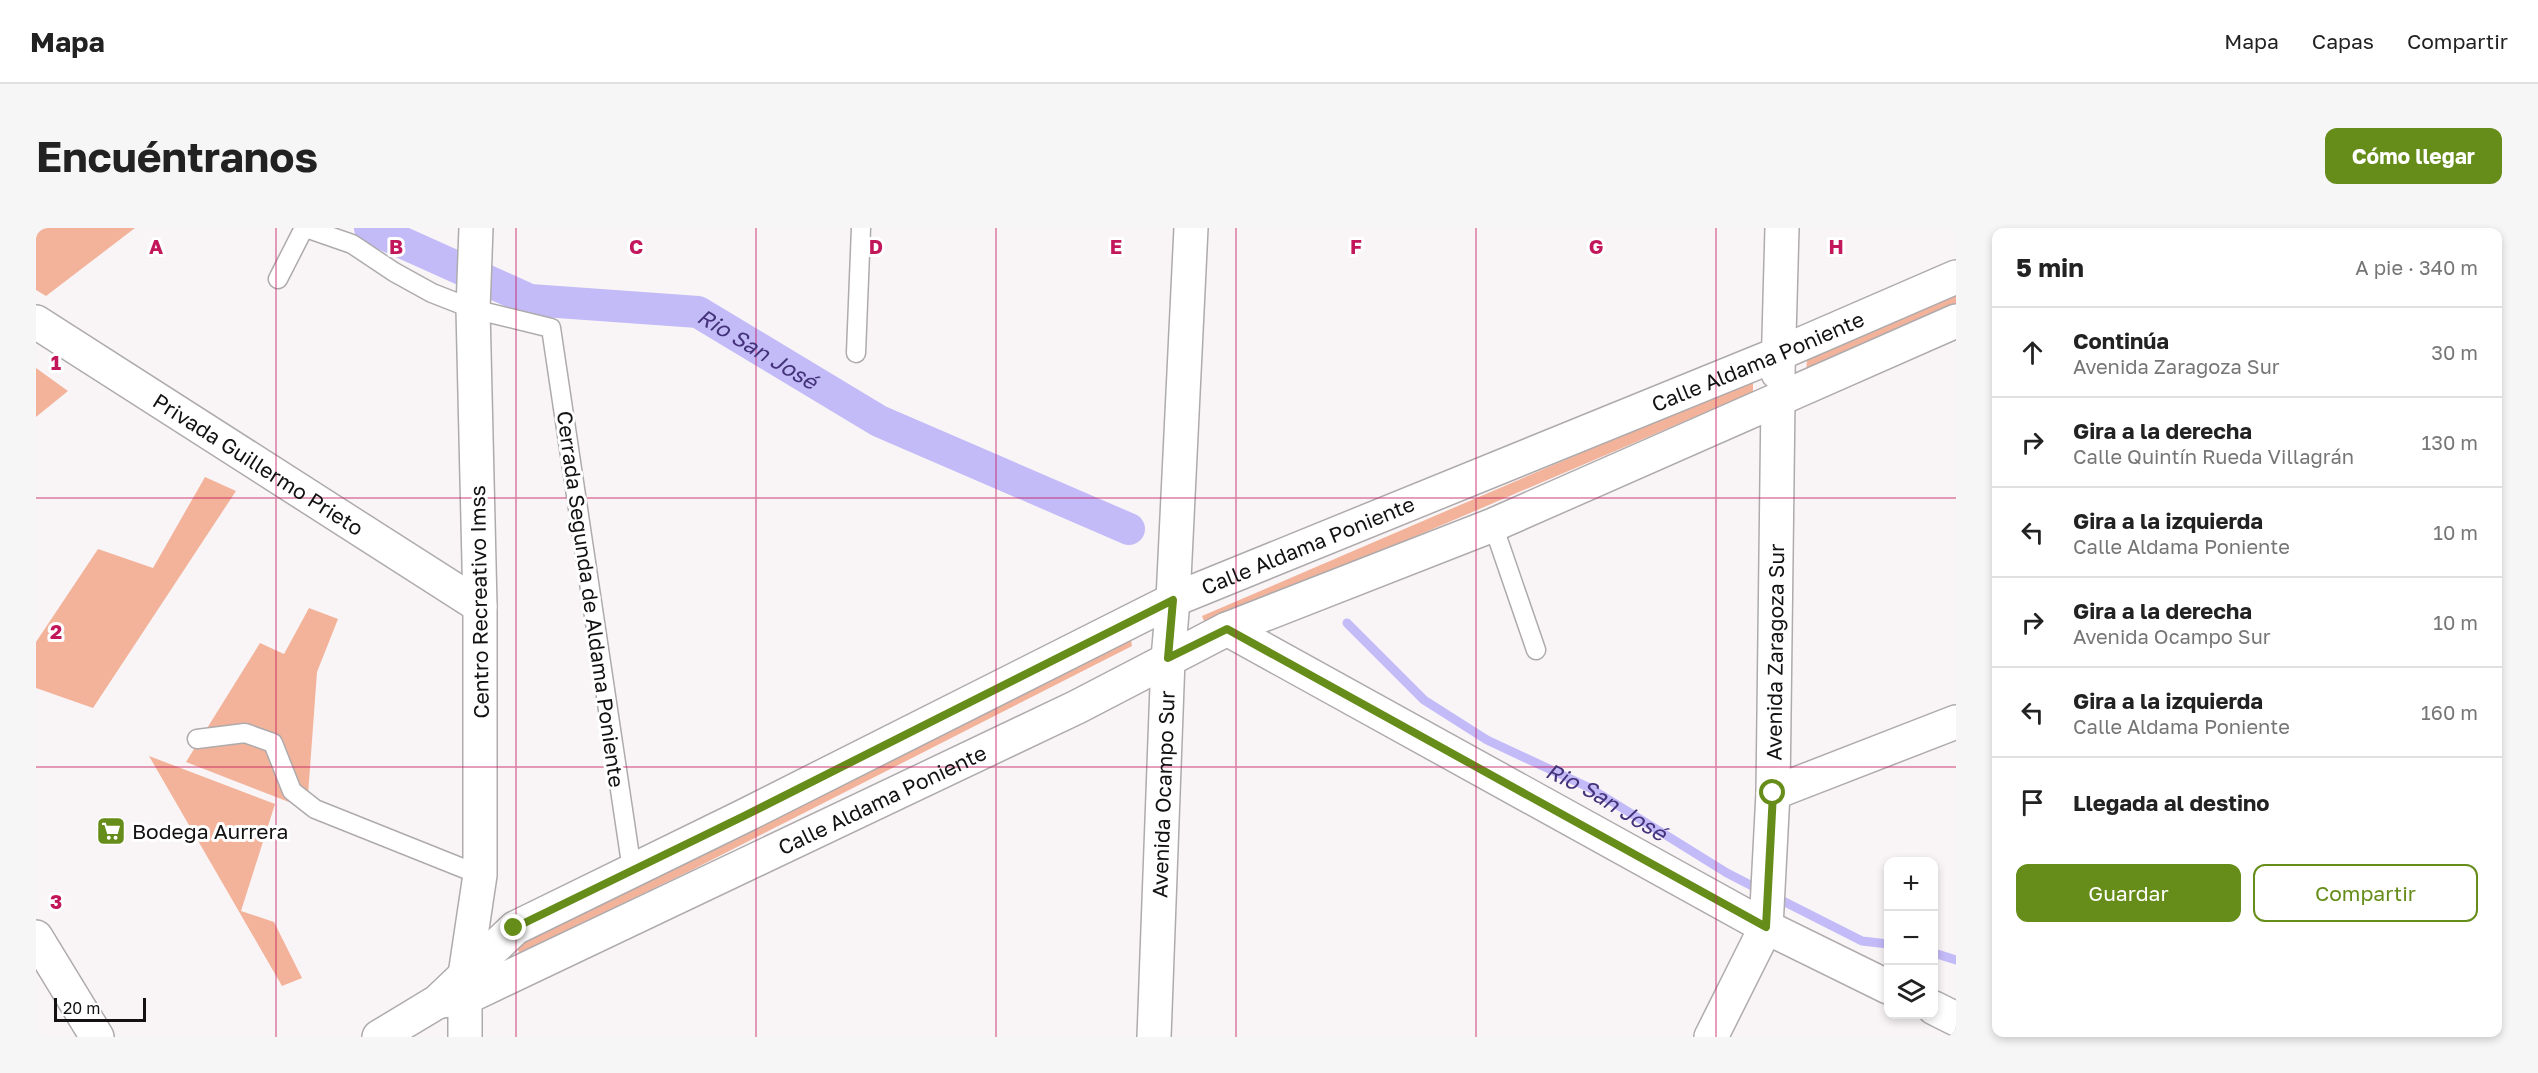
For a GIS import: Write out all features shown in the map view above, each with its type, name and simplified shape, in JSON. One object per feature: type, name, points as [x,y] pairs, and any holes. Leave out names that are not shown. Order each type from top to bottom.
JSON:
[{"type":"street","name":"Avenida Ocampo Sur","points":[[1154,1037],[1168,658],[1173,600],[1191,228]]},
{"type":"street","name":"Avenida Zaragoza Sur","points":[[1711,1037],[1767,916],[1773,793],[1778,354],[1782,228]]},
{"type":"street","name":"Centro Recreativo Imss","points":[[465,1037],[456,992],[480,875],[480,606],[473,301],[476,233]]},
{"type":"street","name":"Calle Aldama Poniente","points":[[456,992],[514,928],[744,816],[1173,600],[1778,354],[1956,277]]},
{"type":"street","name":"Calle Aldama Poniente","points":[[379,1037],[456,992],[1077,707],[1227,629],[1493,525],[1956,321]]},
{"type":"street","name":"Privada Guillermo Prieto","points":[[36,322],[480,606]]},
{"type":"street","points":[[1227,629],[1767,916],[1884,985]]},
{"type":"street","points":[[1773,793],[1956,722]]},
{"type":"street","points":[[36,937],[97,1037]]},
{"type":"street","points":[[1938,1010],[1956,1019]]},
{"type":"lane","points":[[278,279],[305,228],[352,244],[394,272],[432,293],[473,301]]},
{"type":"lane","points":[[856,353],[861,228]]},
{"type":"lane","name":"Cerrada Segunda de Aldama Poniente","points":[[473,301],[551,328],[632,870]]},
{"type":"lane","points":[[1493,525],[1536,650]]},
{"type":"lane","points":[[197,739],[245,733],[273,743],[292,791],[315,809],[480,875]]},
{"type":"shaded area","points":[[36,228],[135,228],[46,296],[36,290]]},
{"type":"shaded area","points":[[1956,295],[1956,307],[1806,373],[1807,360]]},
{"type":"shaded area","points":[[36,368],[68,391],[36,417]]},
{"type":"shaded area","points":[[1753,379],[1753,392],[1206,626],[1202,616]]},
{"type":"shaded area","points":[[205,477],[236,491],[93,708],[36,688],[36,642],[98,549],[153,568]]},
{"type":"shaded area","points":[[309,608],[338,619],[317,672],[307,809],[186,762],[260,643],[284,654]]},
{"type":"shaded area","points":[[1130,634],[1132,646],[690,871],[520,953],[514,945]]},
{"type":"shaded area","points":[[149,756],[275,804],[241,911],[274,922],[302,978],[282,986]]},
{"type":"waterway","name":"Rio San José","points":[[370,228],[530,300],[698,312],[879,421],[1129,529]]},
{"type":"waterway","name":"Rio San José","points":[[1347,623],[1424,700],[1487,740],[1590,788],[1727,873],[1760,890]]},
{"type":"waterway","name":"Rio San José","points":[[1773,896],[1862,941],[1884,944]]},
{"type":"waterway","name":"Rio San José","points":[[1938,954],[1956,960]]},
{"type":"place","name":"Bodega Aurrera","points":[[111,831]]},
{"type":"route","points":[[514,928],[744,816],[1173,600],[1168,658],[1227,629],[1766,927],[1773,793]]}]
